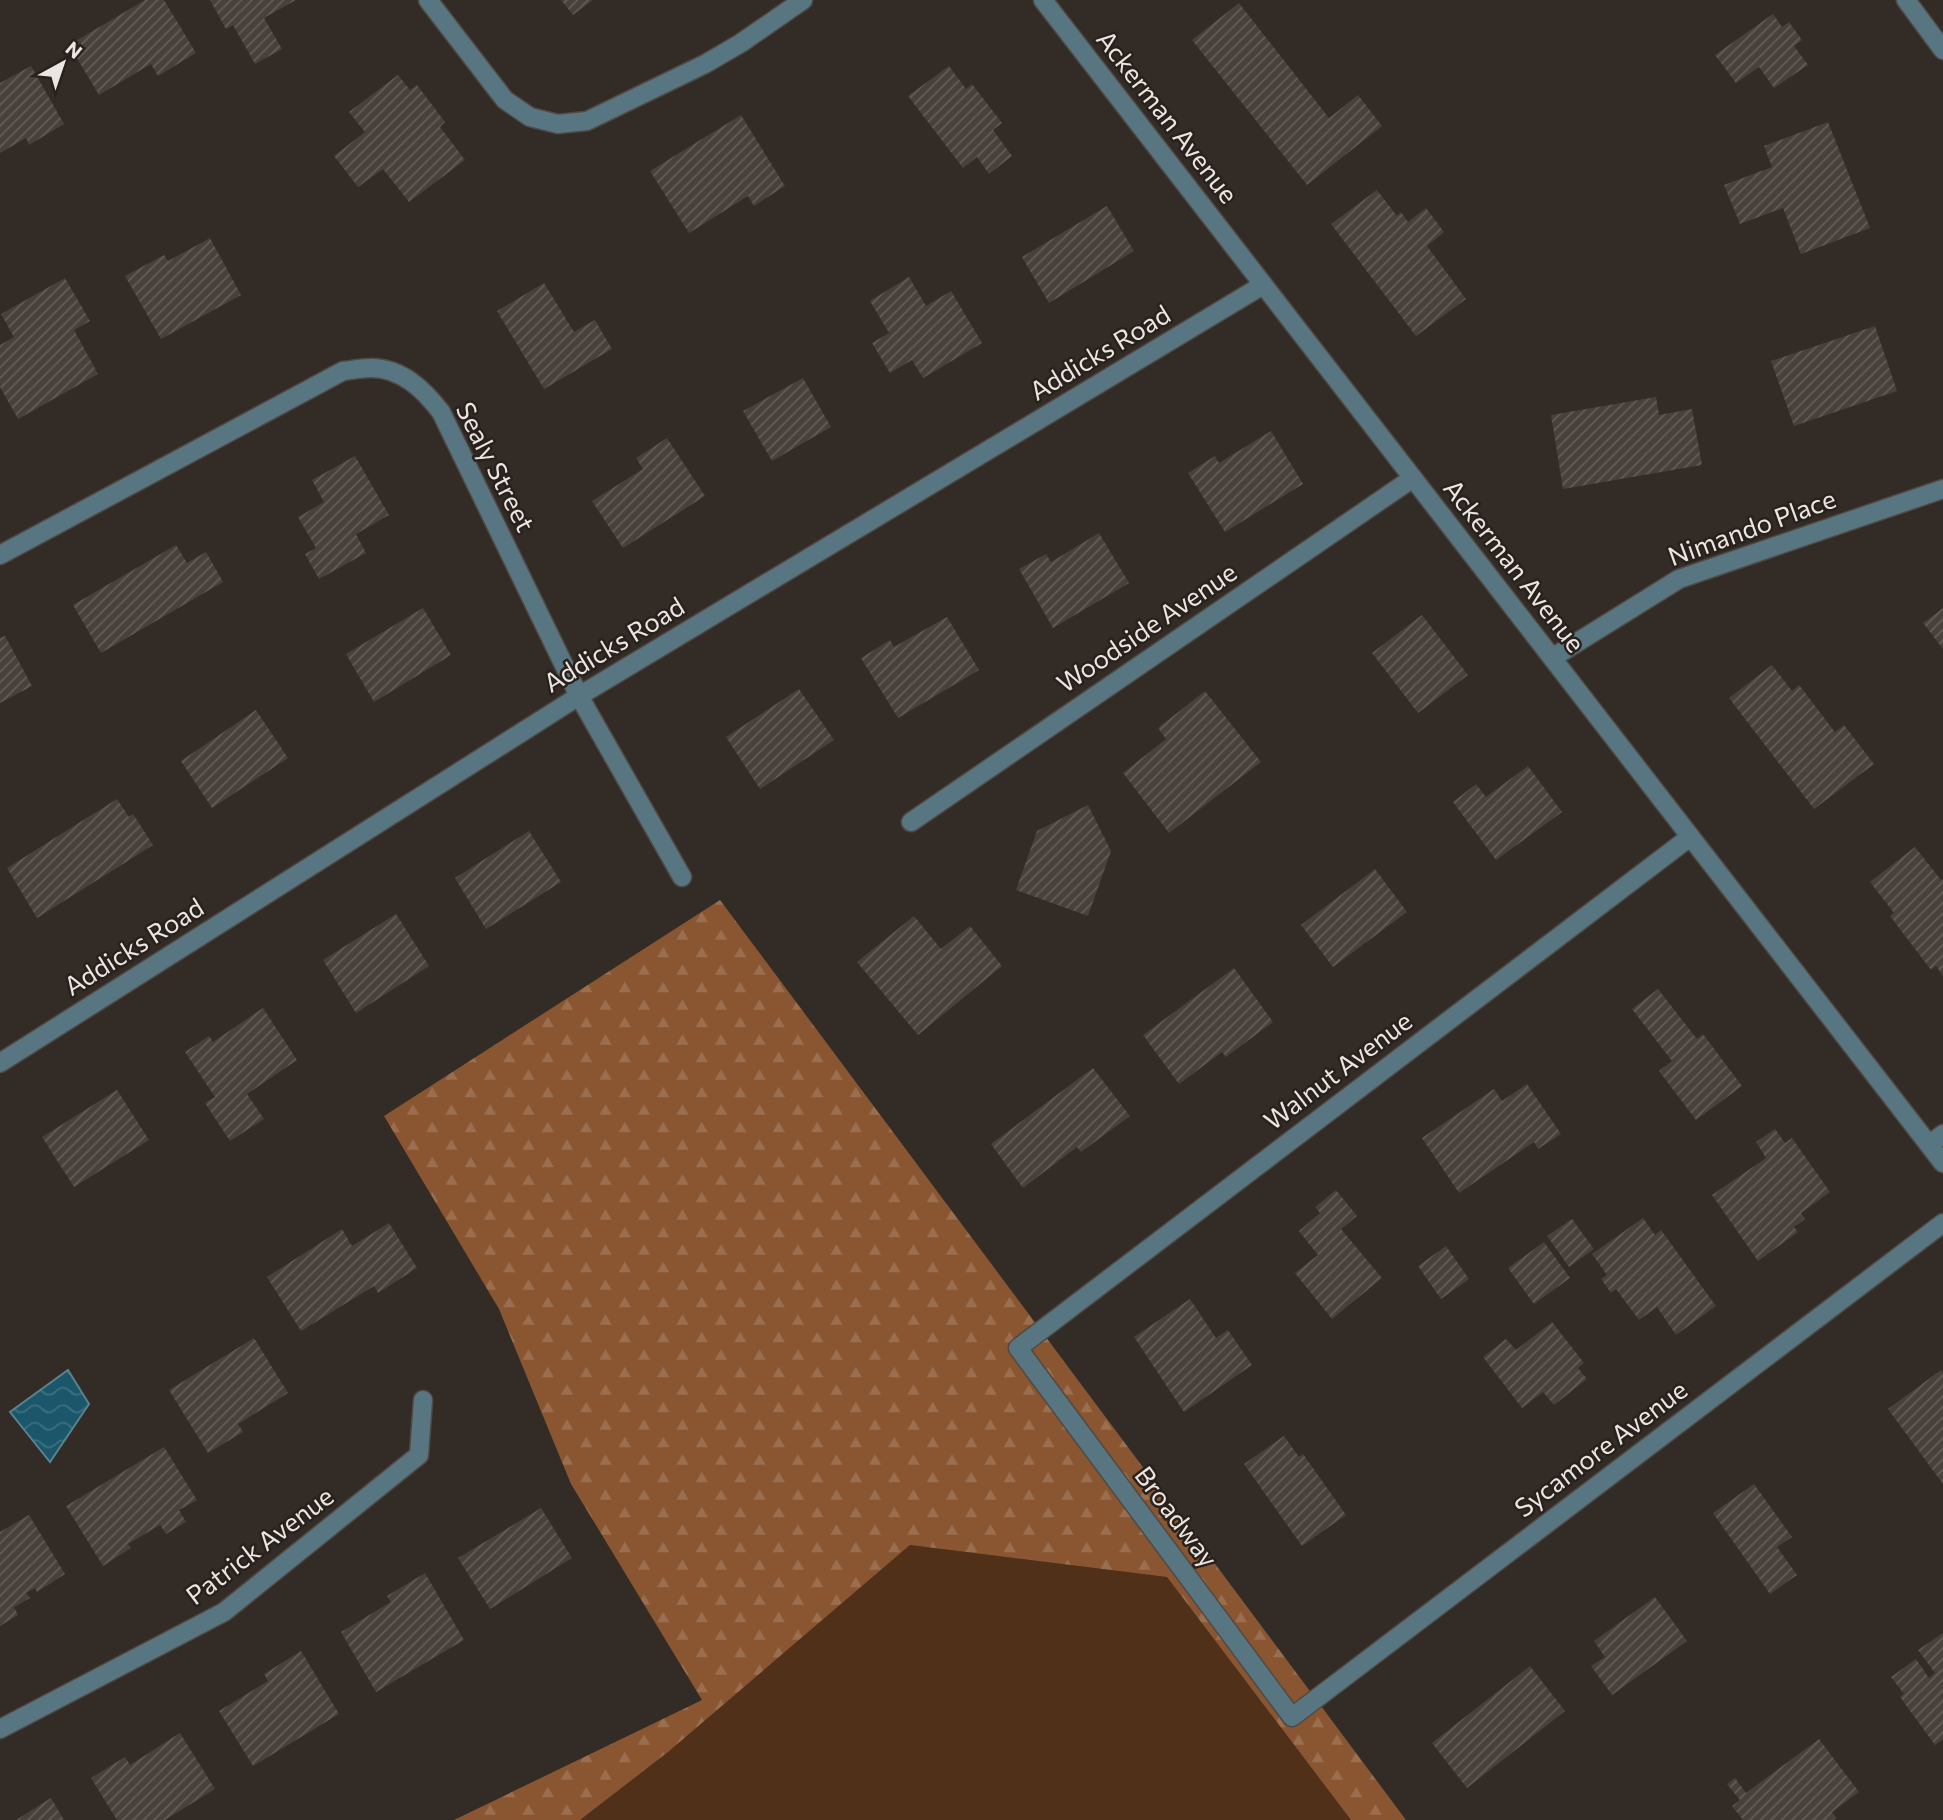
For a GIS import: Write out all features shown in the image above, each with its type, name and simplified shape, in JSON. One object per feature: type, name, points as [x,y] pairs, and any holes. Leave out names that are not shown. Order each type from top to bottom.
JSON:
[{"type":"street","points":[[428,0],[505,100],[530,117],[558,124],[587,121],[705,64],[741,43],[803,0]]},
{"type":"street","name":"Ackerman Avenue","points":[[1043,0],[1689,836],[1936,1139],[1943,1163]]},
{"type":"street","points":[[1906,0],[1943,50]]},
{"type":"street","name":"Addicks Road","points":[[0,1063],[579,696],[1263,285]]},
{"type":"street","name":"Sealy Street","points":[[0,555],[343,371],[373,368],[401,375],[425,391],[441,412],[579,696],[682,877]]},
{"type":"street","name":"Woodside Avenue","points":[[911,822],[1413,478]]},
{"type":"street","name":"Nimando Place","points":[[1552,658],[1679,579],[1943,489]]},
{"type":"street","name":"Walnut Avenue","points":[[1018,1348],[1689,836]]},
{"type":"street","name":"Sycamore Avenue","points":[[1292,1717],[1943,1223]]},
{"type":"street","name":"Broadway","points":[[1018,1348],[1292,1717]]},
{"type":"street","name":"Patrick Avenue","points":[[0,1729],[224,1612],[419,1455],[423,1400]]},
{"type":"shaded area","points":[[910,1545],[1167,1577],[1351,1820],[580,1820],[668,1752]]},
{"type":"green space","points":[[720,900],[1406,1820],[1351,1820],[1167,1577],[910,1545],[668,1752],[580,1820],[454,1820],[702,1700],[571,1484],[499,1309],[384,1116]]},
{"type":"water","points":[[68,1370],[89,1404],[50,1462],[10,1412]]},
{"type":"building","points":[[145,0],[164,0],[196,53],[158,76],[151,64],[99,95],[69,45]]},
{"type":"building","points":[[210,0],[296,0],[264,18],[282,49],[255,64],[233,25],[226,29]]},
{"type":"building","points":[[561,0],[593,0],[573,15]]},
{"type":"building","points":[[1239,3],[1329,118],[1358,95],[1382,126],[1307,185],[1192,40]]},
{"type":"building","points":[[1773,14],[1782,27],[1789,22],[1802,40],[1794,46],[1808,65],[1774,88],[1759,67],[1736,83],[1715,55]]},
{"type":"building","points":[[31,66],[64,124],[29,145],[26,138],[0,153],[0,83]]},
{"type":"building","points":[[949,66],[966,89],[972,84],[1002,123],[993,130],[1012,156],[989,174],[977,157],[963,168],[908,96]]},
{"type":"building","points":[[398,75],[410,90],[417,85],[445,122],[440,127],[465,160],[409,202],[383,169],[358,187],[334,156],[365,132],[349,112]]},
{"type":"building","points":[[741,115],[785,186],[754,206],[748,196],[689,233],[650,171]]},
{"type":"building","points":[[1828,122],[1870,228],[1801,254],[1783,208],[1740,224],[1724,185],[1772,167],[1764,146]]},
{"type":"building","points":[[1377,190],[1397,216],[1401,212],[1408,222],[1426,208],[1444,232],[1427,246],[1466,299],[1416,336],[1331,224]]},
{"type":"building","points":[[1107,206],[1134,251],[1049,303],[1022,257]]},
{"type":"building","points":[[210,238],[241,295],[161,339],[125,276],[164,255],[168,261]]},
{"type":"building","points":[[909,277],[926,306],[951,291],[982,343],[923,378],[912,360],[890,373],[872,343],[889,333],[870,301]]},
{"type":"building","points":[[65,278],[90,321],[74,330],[98,374],[18,419],[0,387],[0,345],[14,337],[1,314]]},
{"type":"building","points":[[544,283],[574,332],[595,320],[612,349],[544,389],[497,311]]},
{"type":"building","points":[[1875,326],[1897,391],[1794,426],[1771,361]]},
{"type":"building","points":[[803,378],[831,427],[772,461],[743,411]]},
{"type":"building","points":[[1656,397],[1659,415],[1692,409],[1702,465],[1563,489],[1551,415]]},
{"type":"building","points":[[1271,431],[1303,484],[1225,532],[1188,473],[1215,456],[1219,463]]},
{"type":"building","points":[[667,438],[705,496],[623,548],[592,501],[643,469],[636,458]]},
{"type":"building","points":[[355,456],[389,515],[356,534],[366,553],[319,579],[305,554],[316,548],[298,517],[324,502],[312,480]]},
{"type":"building","points":[[1099,533],[1129,583],[1053,628],[1019,569],[1046,554],[1051,562]]},
{"type":"building","points":[[176,545],[187,563],[206,552],[223,582],[101,653],[73,605]]},
{"type":"building","points":[[423,608],[451,655],[374,702],[346,654]]},
{"type":"building","points":[[1943,608],[1943,649],[1923,623]]},
{"type":"building","points":[[1422,615],[1468,675],[1418,713],[1372,653]]},
{"type":"building","points":[[947,617],[979,670],[898,718],[861,658],[890,640],[894,647]]},
{"type":"building","points":[[5,636],[32,686],[0,703],[0,638]]},
{"type":"building","points":[[1772,665],[1792,691],[1799,685],[1835,732],[1844,725],[1874,764],[1814,809],[1729,698]]},
{"type":"building","points":[[799,689],[834,740],[760,789],[726,737]]},
{"type":"building","points":[[1205,691],[1261,762],[1169,833],[1123,773],[1166,739],[1158,728]]},
{"type":"building","points":[[256,710],[288,758],[212,808],[181,761]]},
{"type":"building","points":[[1528,766],[1562,812],[1496,860],[1453,802],[1476,784],[1486,797]]},
{"type":"building","points":[[117,799],[129,817],[133,814],[153,845],[37,918],[7,868]]},
{"type":"building","points":[[1088,805],[1111,851],[1088,916],[1016,890],[1037,831]]},
{"type":"building","points":[[529,831],[561,882],[486,929],[455,878]]},
{"type":"building","points":[[1915,847],[1941,880],[1943,879],[1943,976],[1936,966],[1931,970],[1890,916],[1894,913],[1870,882]]},
{"type":"building","points":[[1375,869],[1407,912],[1333,967],[1301,925]]},
{"type":"building","points":[[396,914],[429,966],[356,1013],[323,960]]},
{"type":"building","points":[[914,916],[941,949],[970,926],[1002,966],[918,1035],[857,962]]},
{"type":"building","points":[[1234,968],[1273,1022],[1226,1057],[1222,1052],[1179,1084],[1143,1035]]},
{"type":"building","points":[[1658,989],[1697,1039],[1703,1034],[1742,1086],[1696,1120],[1659,1071],[1672,1061],[1632,1009]]},
{"type":"building","points":[[263,1008],[297,1060],[247,1094],[264,1119],[230,1141],[205,1103],[215,1097],[185,1052],[209,1036],[213,1042]]},
{"type":"building","points":[[1093,1068],[1130,1116],[1081,1152],[1077,1147],[1023,1188],[991,1144]]},
{"type":"building","points":[[1527,1084],[1561,1134],[1538,1149],[1534,1142],[1459,1193],[1422,1138],[1494,1089],[1502,1101]]},
{"type":"building","points":[[117,1090],[149,1140],[74,1187],[42,1137]]},
{"type":"building","points":[[1775,1129],[1785,1143],[1792,1138],[1830,1192],[1801,1213],[1805,1219],[1794,1227],[1798,1232],[1758,1261],[1712,1195],[1766,1158],[1756,1142]]},
{"type":"building","points":[[1336,1190],[1357,1216],[1341,1229],[1382,1278],[1332,1319],[1295,1273],[1318,1255],[1299,1231],[1320,1213],[1315,1207]]},
{"type":"building","points":[[1643,1218],[1655,1235],[1661,1230],[1716,1306],[1676,1335],[1657,1307],[1639,1320],[1616,1289],[1611,1293],[1601,1279],[1607,1275],[1592,1254]]},
{"type":"building","points":[[1572,1219],[1594,1249],[1569,1267],[1547,1236]]},
{"type":"building","points":[[389,1223],[417,1268],[378,1293],[374,1286],[301,1331],[267,1277],[342,1229],[352,1246]]},
{"type":"building","points":[[1544,1242],[1570,1278],[1534,1304],[1508,1268]]},
{"type":"building","points":[[1446,1246],[1469,1279],[1441,1299],[1418,1266]]},
{"type":"building","points":[[1190,1299],[1216,1338],[1228,1330],[1252,1365],[1184,1412],[1134,1337]]},
{"type":"building","points":[[1552,1322],[1584,1363],[1578,1368],[1587,1379],[1554,1405],[1543,1392],[1522,1408],[1483,1357],[1506,1339],[1516,1350]]},
{"type":"building","points":[[254,1338],[288,1393],[238,1424],[243,1432],[208,1453],[169,1390]]},
{"type":"building","points":[[1941,1370],[1943,1373],[1943,1484],[1888,1409]]},
{"type":"building","points":[[1284,1436],[1299,1457],[1303,1454],[1346,1515],[1302,1546],[1244,1464]]},
{"type":"building","points":[[164,1447],[197,1500],[179,1510],[186,1522],[166,1534],[160,1525],[128,1544],[131,1548],[103,1566],[66,1506]]},
{"type":"building","points":[[1754,1484],[1792,1537],[1777,1547],[1797,1575],[1770,1594],[1713,1513]]},
{"type":"building","points":[[541,1508],[572,1558],[490,1609],[458,1558]]},
{"type":"building","points":[[29,1515],[65,1574],[37,1592],[35,1588],[26,1593],[30,1598],[14,1607],[18,1615],[0,1626],[0,1532]]},
{"type":"building","points":[[425,1573],[464,1640],[376,1692],[341,1632],[391,1602],[387,1596]]},
{"type":"building","points":[[1655,1597],[1687,1641],[1612,1695],[1591,1666],[1605,1657],[1594,1641]]},
{"type":"building","points":[[1943,1633],[1943,1739],[1935,1745],[1900,1697],[1904,1694],[1891,1677],[1916,1659],[1929,1678],[1935,1673],[1918,1650]]},
{"type":"building","points":[[301,1651],[339,1714],[253,1766],[219,1711],[268,1681],[264,1674]]},
{"type":"building","points":[[1530,1666],[1565,1711],[1467,1788],[1432,1743]]},
{"type":"building","points":[[180,1733],[215,1789],[165,1820],[117,1820],[91,1778],[125,1757],[130,1765]]},
{"type":"building","points":[[1819,1739],[1859,1792],[1832,1812],[1836,1818],[1743,1820],[1732,1806],[1740,1800],[1727,1784],[1735,1778],[1746,1793]]},
{"type":"building","points":[[51,1798],[64,1820],[16,1820]]}]
